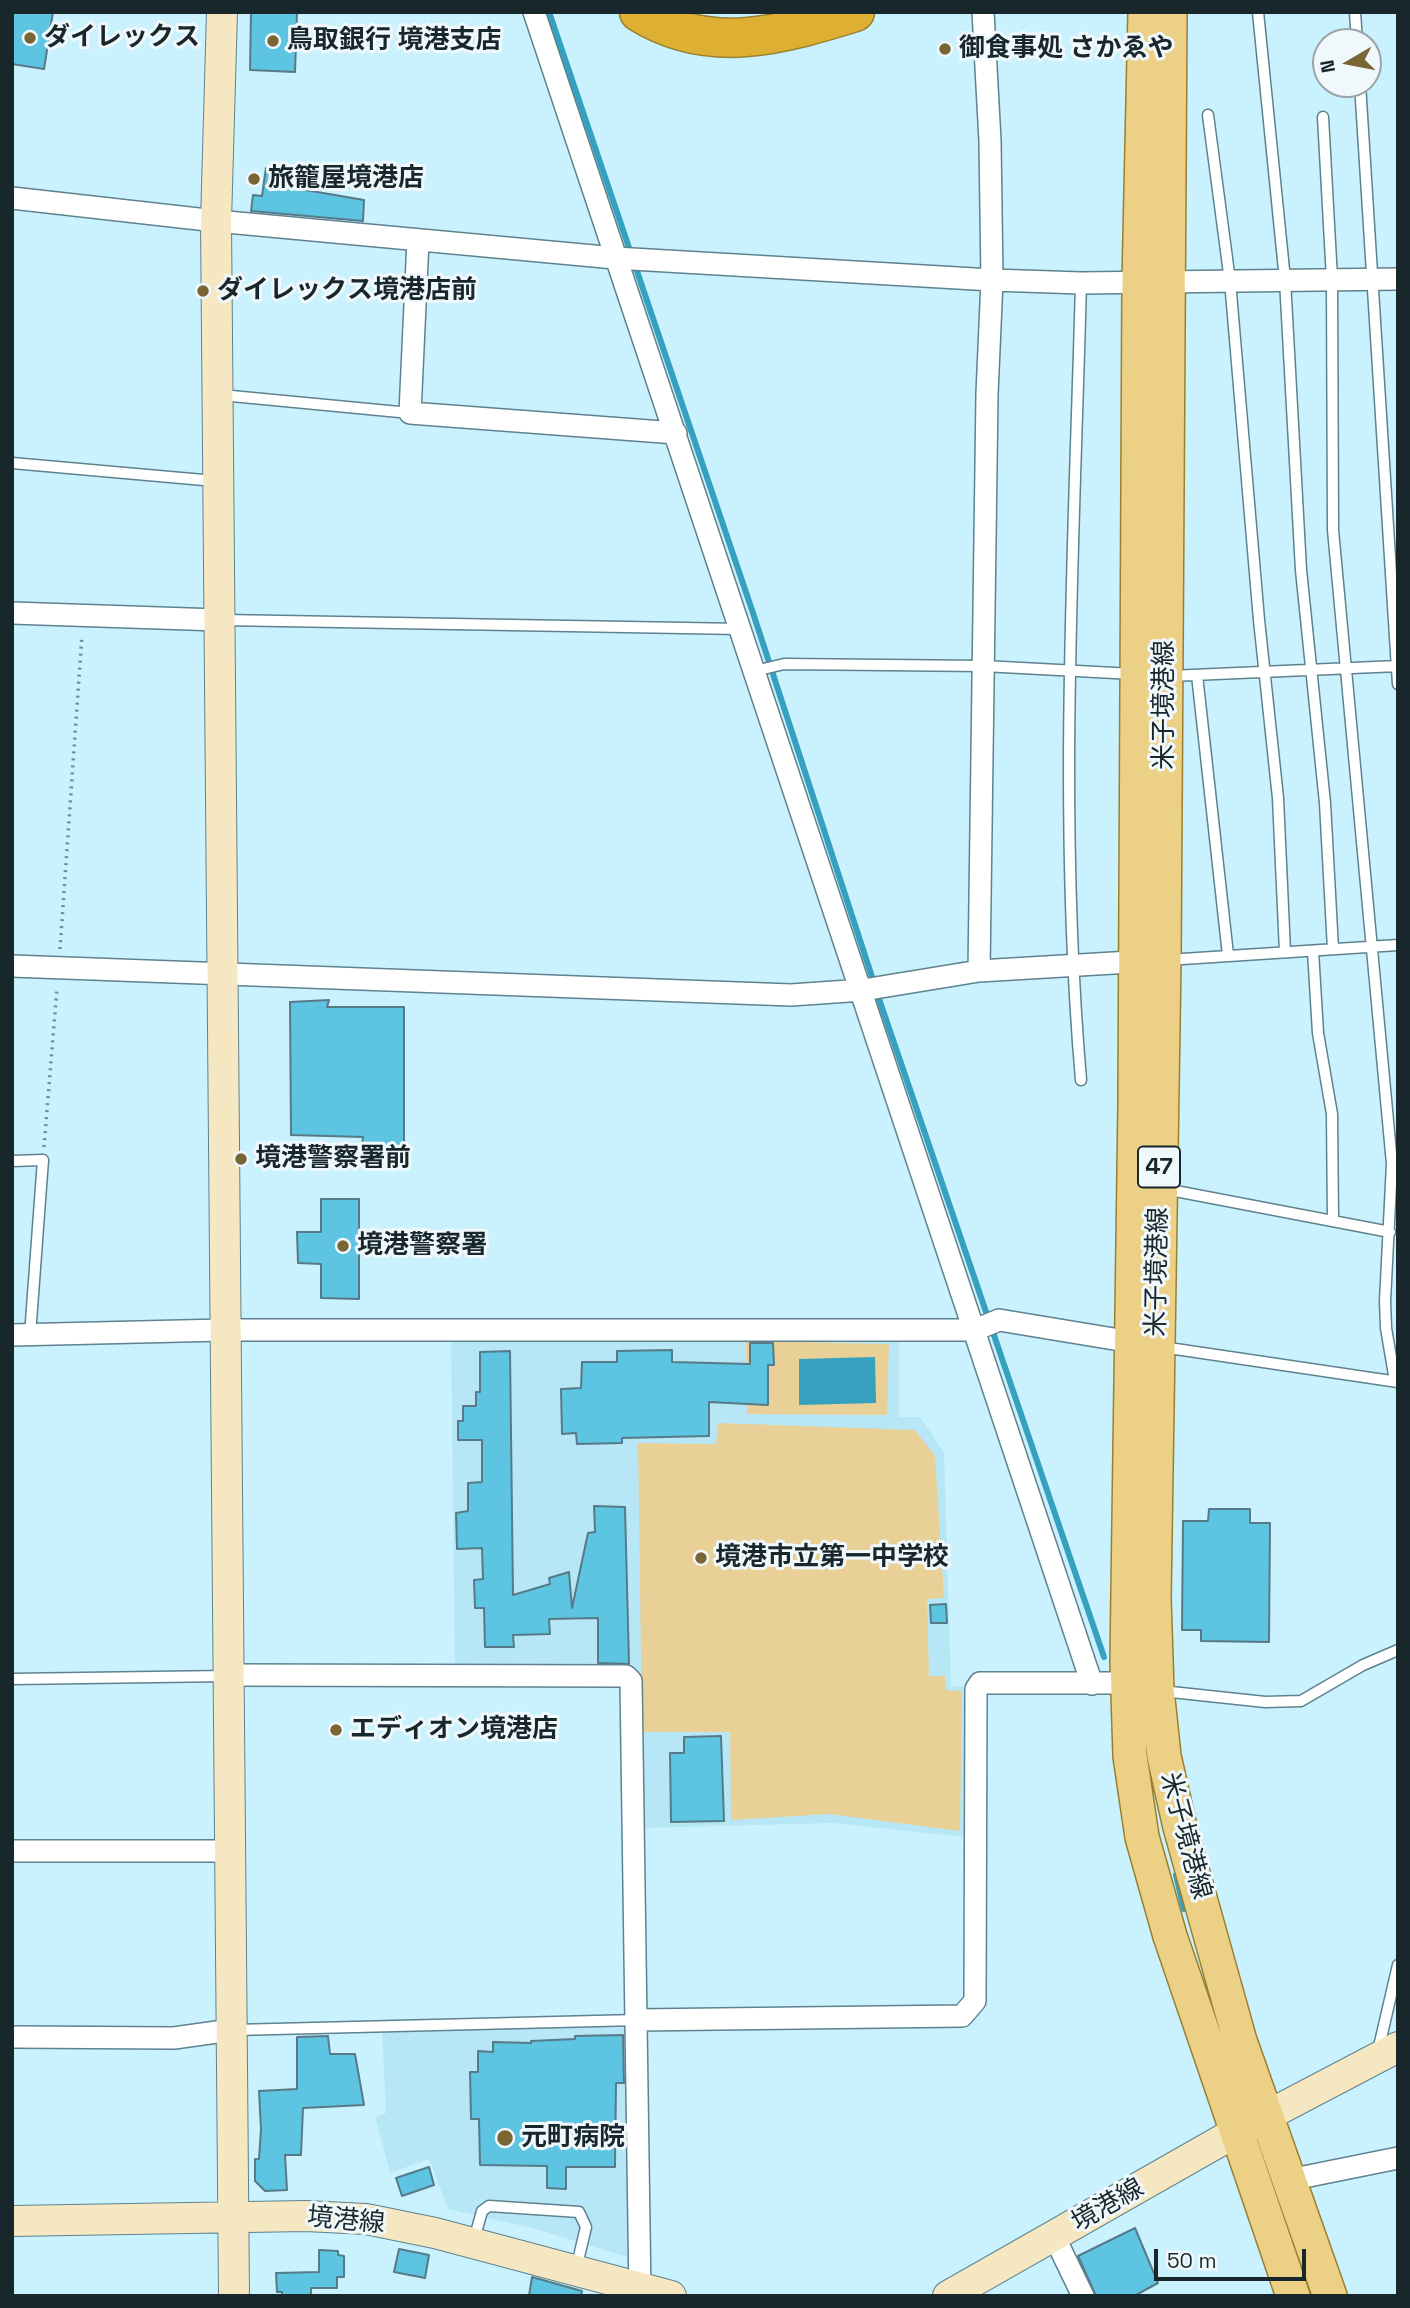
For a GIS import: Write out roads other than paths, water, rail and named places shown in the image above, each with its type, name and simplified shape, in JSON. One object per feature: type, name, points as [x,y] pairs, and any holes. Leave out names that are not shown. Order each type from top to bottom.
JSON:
[{"type":"highway","points":[[639,12],[682,33],[728,40],[775,34],[855,12]]},
{"type":"main road","name":"米子境港線","points":[[1145,12],[1160,675],[1149,961],[1145,1344],[1154,1598],[1130,1756],[1142,1837],[1170,1936],[1293,2296]]},
{"type":"main road","name":"米子境港線","points":[[1153,281],[1170,12]]},
{"type":"main road","name":"米子境港線","points":[[1145,1344],[1159,1188],[1149,961]]},
{"type":"main road","name":"米子境港線","points":[[1142,1686],[1164,1756],[1180,1827],[1240,2041],[1330,2296]]},
{"type":"street","points":[[222,12],[216,221],[217,481],[234,2296]]},
{"type":"street","points":[[534,12],[863,990],[1092,1684]]},
{"type":"street","points":[[979,971],[992,280],[990,141],[983,12]]},
{"type":"street","points":[[12,198],[216,221],[615,258],[1080,283],[1398,279]]},
{"type":"street","points":[[418,240],[410,413],[676,433]]},
{"type":"street","points":[[12,613],[218,620]]},
{"type":"street","points":[[12,966],[791,995],[863,990],[979,971],[1149,961]]},
{"type":"street","points":[[21,1335],[223,1330],[975,1330],[999,1320],[1145,1344]]},
{"type":"street","points":[[227,1675],[626,1676],[631,1681],[639,2291]]},
{"type":"street","points":[[637,2020],[962,2017],[975,2001],[976,1689],[980,1683],[1142,1686]]},
{"type":"street","points":[[12,1851],[228,1851]]},
{"type":"street","points":[[12,2037],[174,2038],[231,2030]]},
{"type":"street","name":"境港線","points":[[948,2296],[1236,2132],[1387,2054]]},
{"type":"street","points":[[1289,2180],[1398,2158]]},
{"type":"street","name":"境港線","points":[[12,2221],[366,2219],[576,2269],[639,2291],[671,2296]]},
{"type":"street","points":[[1054,2236],[1083,2296]]},
{"type":"lane","points":[[1258,12],[1285,280],[1309,670],[1325,803],[1333,949]]},
{"type":"lane","points":[[1361,98],[1398,684]]},
{"type":"lane","points":[[1208,116],[1230,281],[1264,672],[1279,798],[1285,953]]},
{"type":"lane","points":[[1145,1344],[1397,1381],[1386,1328],[1392,1164],[1333,530],[1332,279],[1323,117]]},
{"type":"lane","points":[[1080,283],[1071,672],[1071,966],[1081,1080]]},
{"type":"lane","points":[[217,395],[410,413]]},
{"type":"lane","points":[[12,463],[217,481]]},
{"type":"lane","points":[[218,620],[741,629]]},
{"type":"lane","points":[[755,671],[784,664],[984,666],[1160,675],[1397,666]]},
{"type":"lane","points":[[1160,675],[1228,956]]},
{"type":"lane","points":[[1149,961],[1398,945]]},
{"type":"lane","points":[[1313,951],[1318,1033],[1332,1114],[1333,1221]]},
{"type":"lane","points":[[12,1161],[43,1160],[21,1335]]},
{"type":"lane","points":[[1159,1188],[1390,1231]]},
{"type":"lane","points":[[1142,1686],[1265,1702],[1301,1701],[1363,1665],[1398,1650]]},
{"type":"lane","points":[[12,1679],[227,1675]]},
{"type":"lane","points":[[1387,2054],[1398,1965]]},
{"type":"lane","points":[[231,2030],[637,2020]]},
{"type":"lane","points":[[473,2243],[482,2211],[489,2206],[579,2212],[586,2227],[576,2269]]},
{"type":"water","points":[[875,1357],[876,1403],[799,1405],[799,1359]]},
{"type":"waterway","points":[[549,12],[753,613],[874,983]]},
{"type":"waterway","points":[[877,993],[1104,1657]]},
{"type":"waterway","points":[[1176,1875],[1184,1909]]},
{"type":"place","name":"ダイレックス","points":[[30,38]]},
{"type":"place","name":"鳥取銀行 境港支店","points":[[273,41]]},
{"type":"place","name":"御食事処 さかゑや","points":[[945,49]]},
{"type":"place","name":"旅籠屋境港店","points":[[254,179]]},
{"type":"place","name":"ダイレックス境港店前","points":[[203,291]]},
{"type":"place","name":"境港警察署前","points":[[241,1159]]},
{"type":"place","name":"境港警察署","points":[[343,1246]]},
{"type":"place","name":"境港市立第一中学校","points":[[701,1558]]},
{"type":"place","name":"エディオン境港店","points":[[336,1730]]},
{"type":"place","name":"元町病院","points":[[505,2138]]}]
